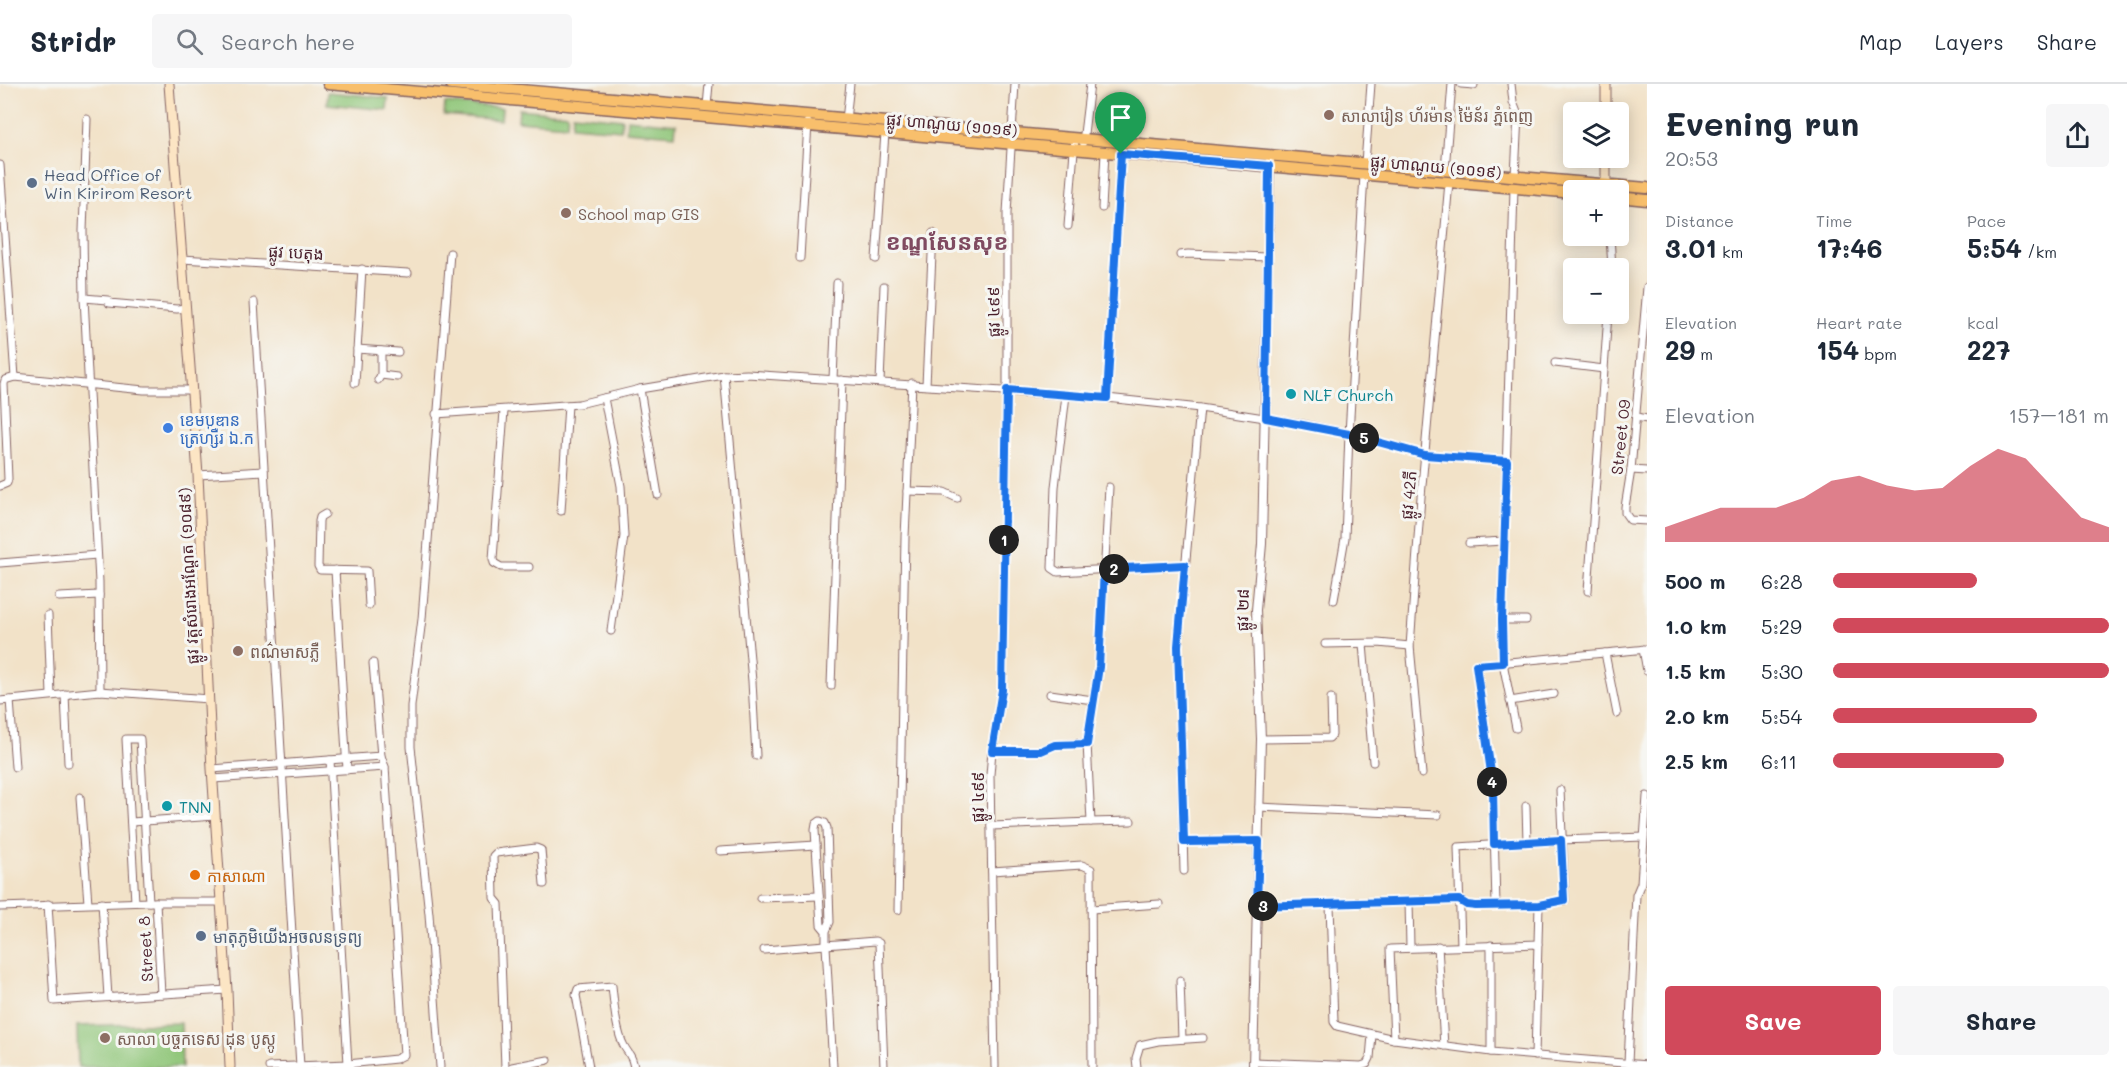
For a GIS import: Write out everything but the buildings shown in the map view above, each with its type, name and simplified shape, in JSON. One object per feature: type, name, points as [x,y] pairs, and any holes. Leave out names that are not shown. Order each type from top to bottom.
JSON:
[{"type":"main road","name":"ផ្លូវ វត្តសំរោងអណ្ដែត (១០៨៩)","points":[[169,84],[198,475],[230,1067]]},
{"type":"main road","name":"ផ្លូវ ហាណូយ (១០១៩)","points":[[328,84],[511,91],[707,106],[808,121]]},
{"type":"main road","name":"ផ្លូវ ហាណូយ (១០១៩)","points":[[451,84],[808,121],[1011,132],[1563,182]]},
{"type":"main road","points":[[1606,84],[1606,102]]},
{"type":"main road","name":"ផ្លូវ ហាណូយ (១០១៩)","points":[[846,124],[885,133],[1563,192]]},
{"type":"main road","name":"ផ្លូវ ហាណូយ (១០១៩)","points":[[1629,188],[1647,188]]},
{"type":"main road","points":[[1629,198],[1647,200]]},
{"type":"street","points":[[707,106],[708,84]]},
{"type":"street","points":[[846,124],[850,84]]},
{"type":"street","name":"ផ្លូវ ៤៩៩","points":[[995,1067],[992,751],[1002,690],[1007,390],[1005,281],[1010,144],[1015,84]]},
{"type":"street","points":[[1068,226],[1079,138],[1089,84]]},
{"type":"street","points":[[1365,163],[1371,84]]},
{"type":"street","points":[[1445,170],[1452,84]]},
{"type":"street","points":[[1461,84],[1474,85]]},
{"type":"street","points":[[1510,84],[1518,115],[1515,176]]},
{"type":"street","points":[[87,118],[82,231],[87,383],[99,595],[100,691]]},
{"type":"street","points":[[800,258],[808,121]]},
{"type":"street","points":[[876,259],[885,133]]},
{"type":"street","points":[[1102,208],[1106,153]]},
{"type":"street","points":[[1107,398],[1121,154]]},
{"type":"street","name":"ផ្លូវ ២៨","points":[[1253,1064],[1261,739],[1256,610],[1262,544],[1271,154]]},
{"type":"street","points":[[0,165],[15,376]]},
{"type":"street","points":[[1334,600],[1344,550],[1364,175]]},
{"type":"street","name":"ផ្លូវ 42ភី","points":[[1422,774],[1410,646],[1449,182]]},
{"type":"street","points":[[1514,188],[1502,620],[1503,663],[1516,728]]},
{"type":"street","points":[[927,385],[933,233]]},
{"type":"street","points":[[440,1067],[429,914],[411,747],[411,706],[422,619],[450,253]]},
{"type":"street","points":[[1180,255],[1267,257]]},
{"type":"street","name":"ផ្លូវ បេតុង","points":[[182,259],[408,273]]},
{"type":"street","points":[[355,383],[362,269]]},
{"type":"street","points":[[833,379],[837,283]]},
{"type":"street","points":[[880,382],[884,286]]},
{"type":"street","name":"Street 09","points":[[1647,287],[1643,371],[1625,507],[1630,520],[1647,521]]},
{"type":"street","points":[[84,298],[108,300],[109,303],[186,308]]},
{"type":"street","points":[[254,302],[300,1066]]},
{"type":"street","points":[[1588,591],[1607,324]]},
{"type":"street","points":[[357,349],[398,352]]},
{"type":"street","points":[[381,351],[380,378],[397,377]]},
{"type":"street","points":[[1555,363],[1604,369]]},
{"type":"street","points":[[436,414],[568,405],[640,389],[724,375],[747,374],[1007,390],[1200,408],[1349,434],[1425,455],[1507,461]]},
{"type":"street","points":[[724,375],[752,681],[756,756]]},
{"type":"street","points":[[0,486],[7,483],[8,479],[4,461],[5,380],[15,376],[144,390],[192,390]]},
{"type":"street","points":[[831,686],[842,380]]},
{"type":"street","points":[[898,910],[907,490],[912,383]]},
{"type":"street","points":[[640,389],[658,495]]},
{"type":"street","points":[[1066,396],[1055,487],[1052,568],[1058,572],[1185,565]]},
{"type":"street","points":[[604,398],[621,486],[624,536],[611,631]]},
{"type":"street","points":[[561,511],[568,405]]},
{"type":"street","points":[[1184,871],[1178,646],[1200,408]]},
{"type":"street","points":[[504,411],[493,559],[494,563],[501,567],[530,567]]},
{"type":"street","points":[[1636,417],[1647,419]]},
{"type":"street","points":[[1631,470],[1647,471]]},
{"type":"street","points":[[198,475],[264,471]]},
{"type":"street","points":[[1091,822],[1087,744],[1099,667],[1109,487]]},
{"type":"street","points":[[907,490],[944,492],[957,498]]},
{"type":"street","points":[[325,514],[320,517],[319,521],[318,566],[320,570],[367,571],[369,605]]},
{"type":"street","points":[[1469,543],[1504,541]]},
{"type":"street","points":[[0,563],[97,555]]},
{"type":"street","points":[[335,570],[346,770]]},
{"type":"street","points":[[59,597],[99,595]]},
{"type":"street","points":[[48,615],[51,695]]},
{"type":"street","points":[[1502,620],[1526,620]]},
{"type":"street","points":[[1325,644],[1378,643],[1410,646]]},
{"type":"street","points":[[1363,644],[1373,762]]},
{"type":"street","points":[[1496,905],[1493,787],[1476,665],[1645,649],[1647,671]]},
{"type":"street","points":[[1605,653],[1617,714]]},
{"type":"street","points":[[269,1067],[348,1064],[396,1059],[404,1055],[385,767],[381,756],[373,663]]},
{"type":"street","points":[[0,701],[100,691],[209,699]]},
{"type":"street","points":[[64,694],[69,763]]},
{"type":"street","points":[[1050,694],[1093,700]]},
{"type":"street","points":[[1510,701],[1554,694]]},
{"type":"street","points":[[1261,739],[1329,738],[1332,735],[1331,698]]},
{"type":"street","points":[[10,700],[15,767]]},
{"type":"street","name":"Street 8","points":[[130,822],[126,739],[140,739],[144,821],[161,994]]},
{"type":"street","points":[[992,751],[1041,751],[1055,745],[1087,744]]},
{"type":"street","points":[[213,774],[282,764],[381,756]]},
{"type":"street","points":[[330,760],[348,1064]]},
{"type":"street","points":[[213,774],[282,774],[385,767]]},
{"type":"street","points":[[1257,906],[1459,900],[1467,905],[1476,906],[1539,905],[1564,900],[1560,790]]},
{"type":"street","points":[[1628,1063],[1636,895],[1644,883],[1647,796]]},
{"type":"street","points":[[80,797],[88,903]]},
{"type":"street","points":[[1526,806],[1527,842]]},
{"type":"street","points":[[1260,807],[1438,816]]},
{"type":"street","points":[[135,902],[130,822],[215,816]]},
{"type":"street","points":[[826,931],[821,925],[816,845],[816,824],[820,821],[825,823],[827,828],[830,922],[826,931],[826,946],[833,1067]]},
{"type":"street","points":[[991,826],[1131,821]]},
{"type":"street","points":[[1461,946],[1458,847],[1644,837]]},
{"type":"street","points":[[1184,842],[1259,841]]},
{"type":"street","points":[[720,851],[816,845]]},
{"type":"street","points":[[505,1067],[501,935],[499,904],[494,898],[493,856],[496,853],[536,848],[541,850],[544,884]]},
{"type":"street","points":[[992,871],[1082,865],[1091,869],[1092,1067]]},
{"type":"street","points":[[760,898],[819,896]]},
{"type":"street","points":[[1409,901],[1410,947]]},
{"type":"street","points":[[0,907],[88,903],[220,902]]},
{"type":"street","points":[[102,903],[108,997]]},
{"type":"street","points":[[48,904],[54,1001],[227,990]]},
{"type":"street","points":[[1091,909],[1159,904]]},
{"type":"street","points":[[1330,905],[1334,1022],[1337,1026],[1394,1039],[1491,1052],[1647,1065]]},
{"type":"street","points":[[1535,1056],[1539,905]]},
{"type":"street","points":[[764,950],[875,941],[879,943],[884,1067]]},
{"type":"street","points":[[1394,1039],[1390,949],[1538,944]]},
{"type":"street","points":[[1491,945],[1491,1052]]},
{"type":"street","points":[[1438,946],[1444,1046]]},
{"type":"street","points":[[1180,980],[1182,1039]]},
{"type":"street","points":[[589,1067],[576,995],[578,989],[612,986],[615,1012],[623,1042],[632,1055],[634,1067]]},
{"type":"street","points":[[1253,1064],[1361,1066],[1367,1064],[1370,1058],[1372,1035]]},
{"type":"street","points":[[1137,1067],[1136,1058],[1140,1045],[1158,1041],[1203,1038]]},
{"type":"street","points":[[512,1067],[548,1060]]},
{"type":"green space","points":[[328,92],[388,98],[387,110],[327,104]]},
{"type":"green space","points":[[445,103],[502,108],[501,120],[444,115]]},
{"type":"green space","points":[[519,109],[568,114],[567,125],[518,121]]},
{"type":"green space","points":[[573,114],[622,119],[621,130],[572,126]]},
{"type":"green space","points":[[627,119],[676,124],[675,135],[626,131]]},
{"type":"green space","points":[[181,1023],[182,1067],[78,1067],[77,1026]]},
{"type":"place","name":"សាលារៀន ហ័រម៉ាន ម៉ៃន័រ ភ្នំពេញ","points":[[1329,115]]},
{"type":"place","name":"Head Office of Win Kirirom Resort","points":[[32,183]]},
{"type":"place","name":"School map GIS","points":[[566,213]]},
{"type":"place","name":"NLF Church","points":[[1291,394]]},
{"type":"place","name":"ខេមបូឌាន ត្រេហ្សឺរ ឯ.ក","points":[[168,428]]},
{"type":"place","name":"ពណ៌មាសភ្លឺ","points":[[238,651]]},
{"type":"place","name":"TNN","points":[[167,806]]},
{"type":"place","name":"កាសាណា","points":[[195,875]]},
{"type":"place","name":"មាតុភូមិយើងអចលនទ្រព្យ","points":[[201,936]]},
{"type":"place","name":"សាលា បច្ចកទេស ដុន បូស្កូ","points":[[105,1038]]},
{"type":"district","name":"ខណ្ឌសែនសុខ","points":[[947,241]]},
{"type":"route","points":[[1121,154],[1269,166],[1266,418],[1349,434],[1425,455],[1507,461],[1502,620],[1503,663],[1476,665],[1493,787],[1494,844],[1561,840],[1564,900],[1539,905],[1476,906],[1467,905],[1459,900],[1257,906],[1259,841],[1184,842],[1178,646],[1185,565],[1104,569],[1099,667],[1087,744],[1055,745],[1041,751],[992,751],[1002,690],[1002,575],[1007,390],[1107,398],[1121,154]]}]
